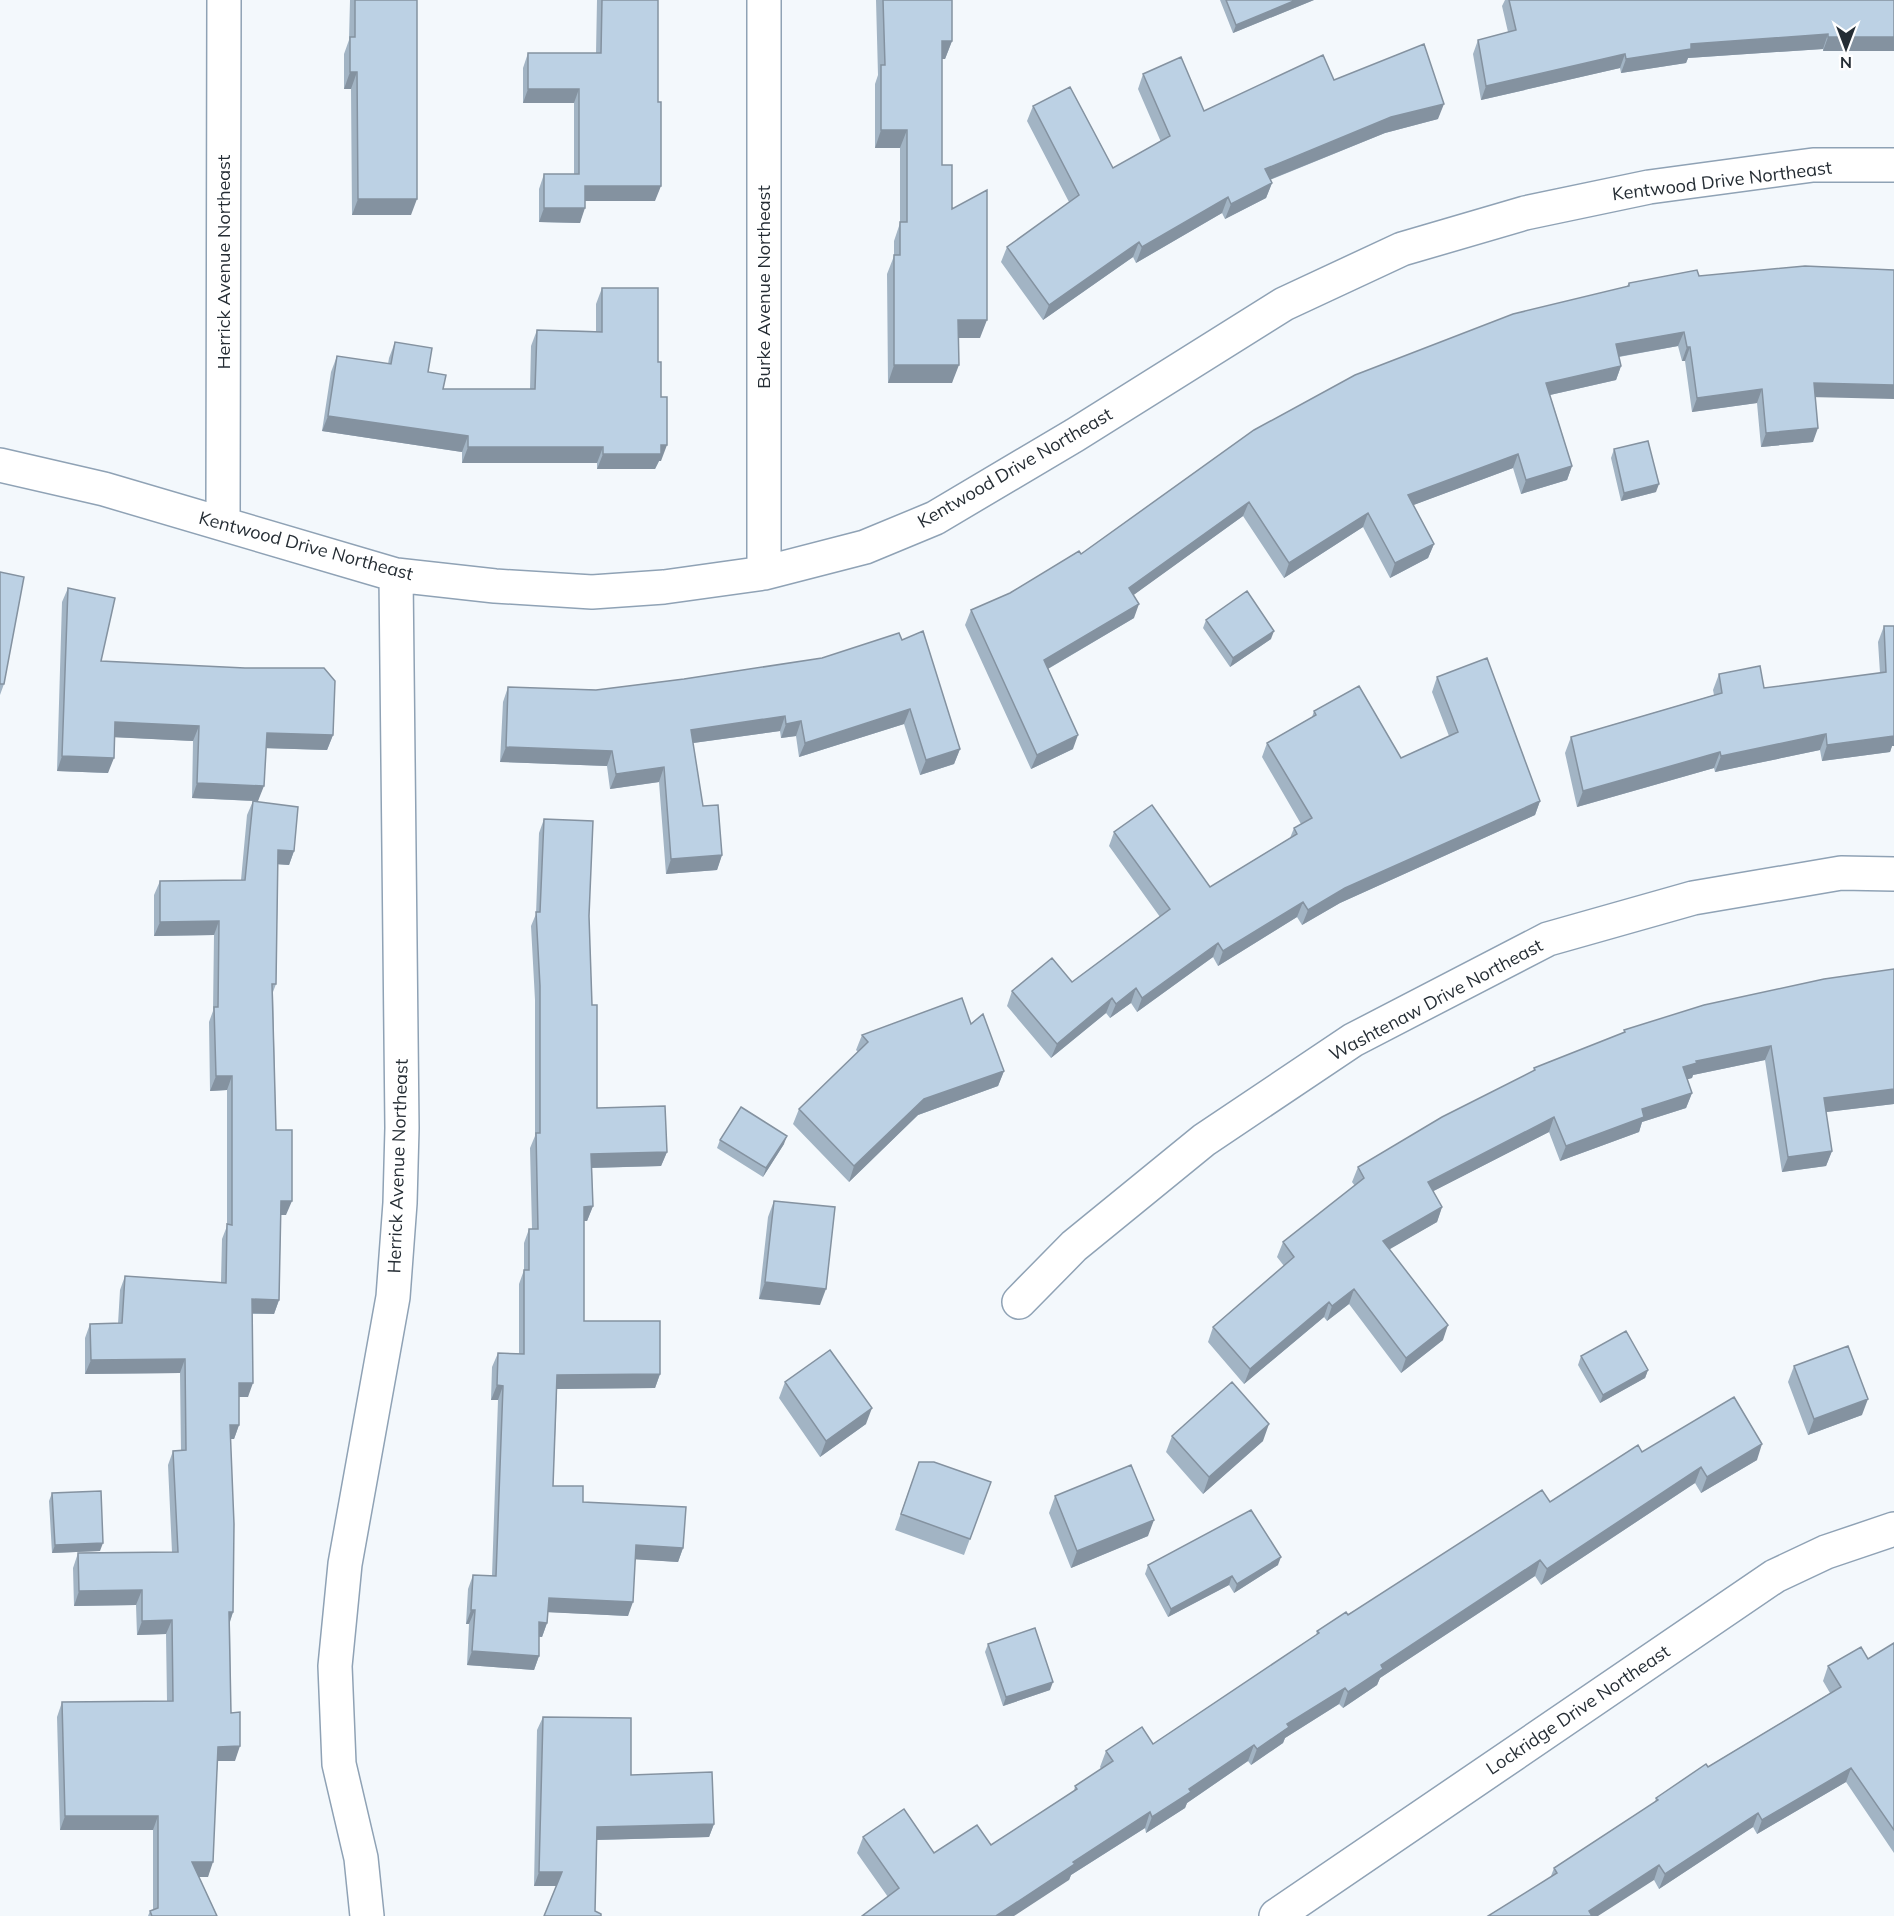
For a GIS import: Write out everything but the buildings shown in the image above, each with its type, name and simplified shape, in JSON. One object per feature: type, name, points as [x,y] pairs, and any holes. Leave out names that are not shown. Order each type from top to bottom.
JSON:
[{"type":"street","name":"Herrick Avenue Northeast","points":[[223,524],[224,0]]},
{"type":"street","name":"Burke Avenue Northeast","points":[[764,0],[764,573]]},
{"type":"street","name":"Kentwood Drive Northeast","points":[[0,465],[104,489],[396,575],[495,586],[592,592],[664,587],[764,573],[865,547],[935,518],[1075,435],[1284,304],[1402,249],[1526,213],[1649,187],[1814,165],[1894,165]]},
{"type":"street","name":"Herrick Avenue Northeast","points":[[367,1916],[361,1858],[339,1764],[335,1666],[345,1564],[393,1297],[400,1203],[402,1128],[396,575]]},
{"type":"street","name":"Washtenaw Drive Northeast","points":[[1019,1302],[1074,1246],[1204,1140],[1353,1040],[1548,939],[1693,898],[1841,873],[1894,874]]},
{"type":"street","name":"Lockridge Drive Northeast","points":[[1276,1916],[1775,1576],[1826,1552],[1894,1529]]}]
